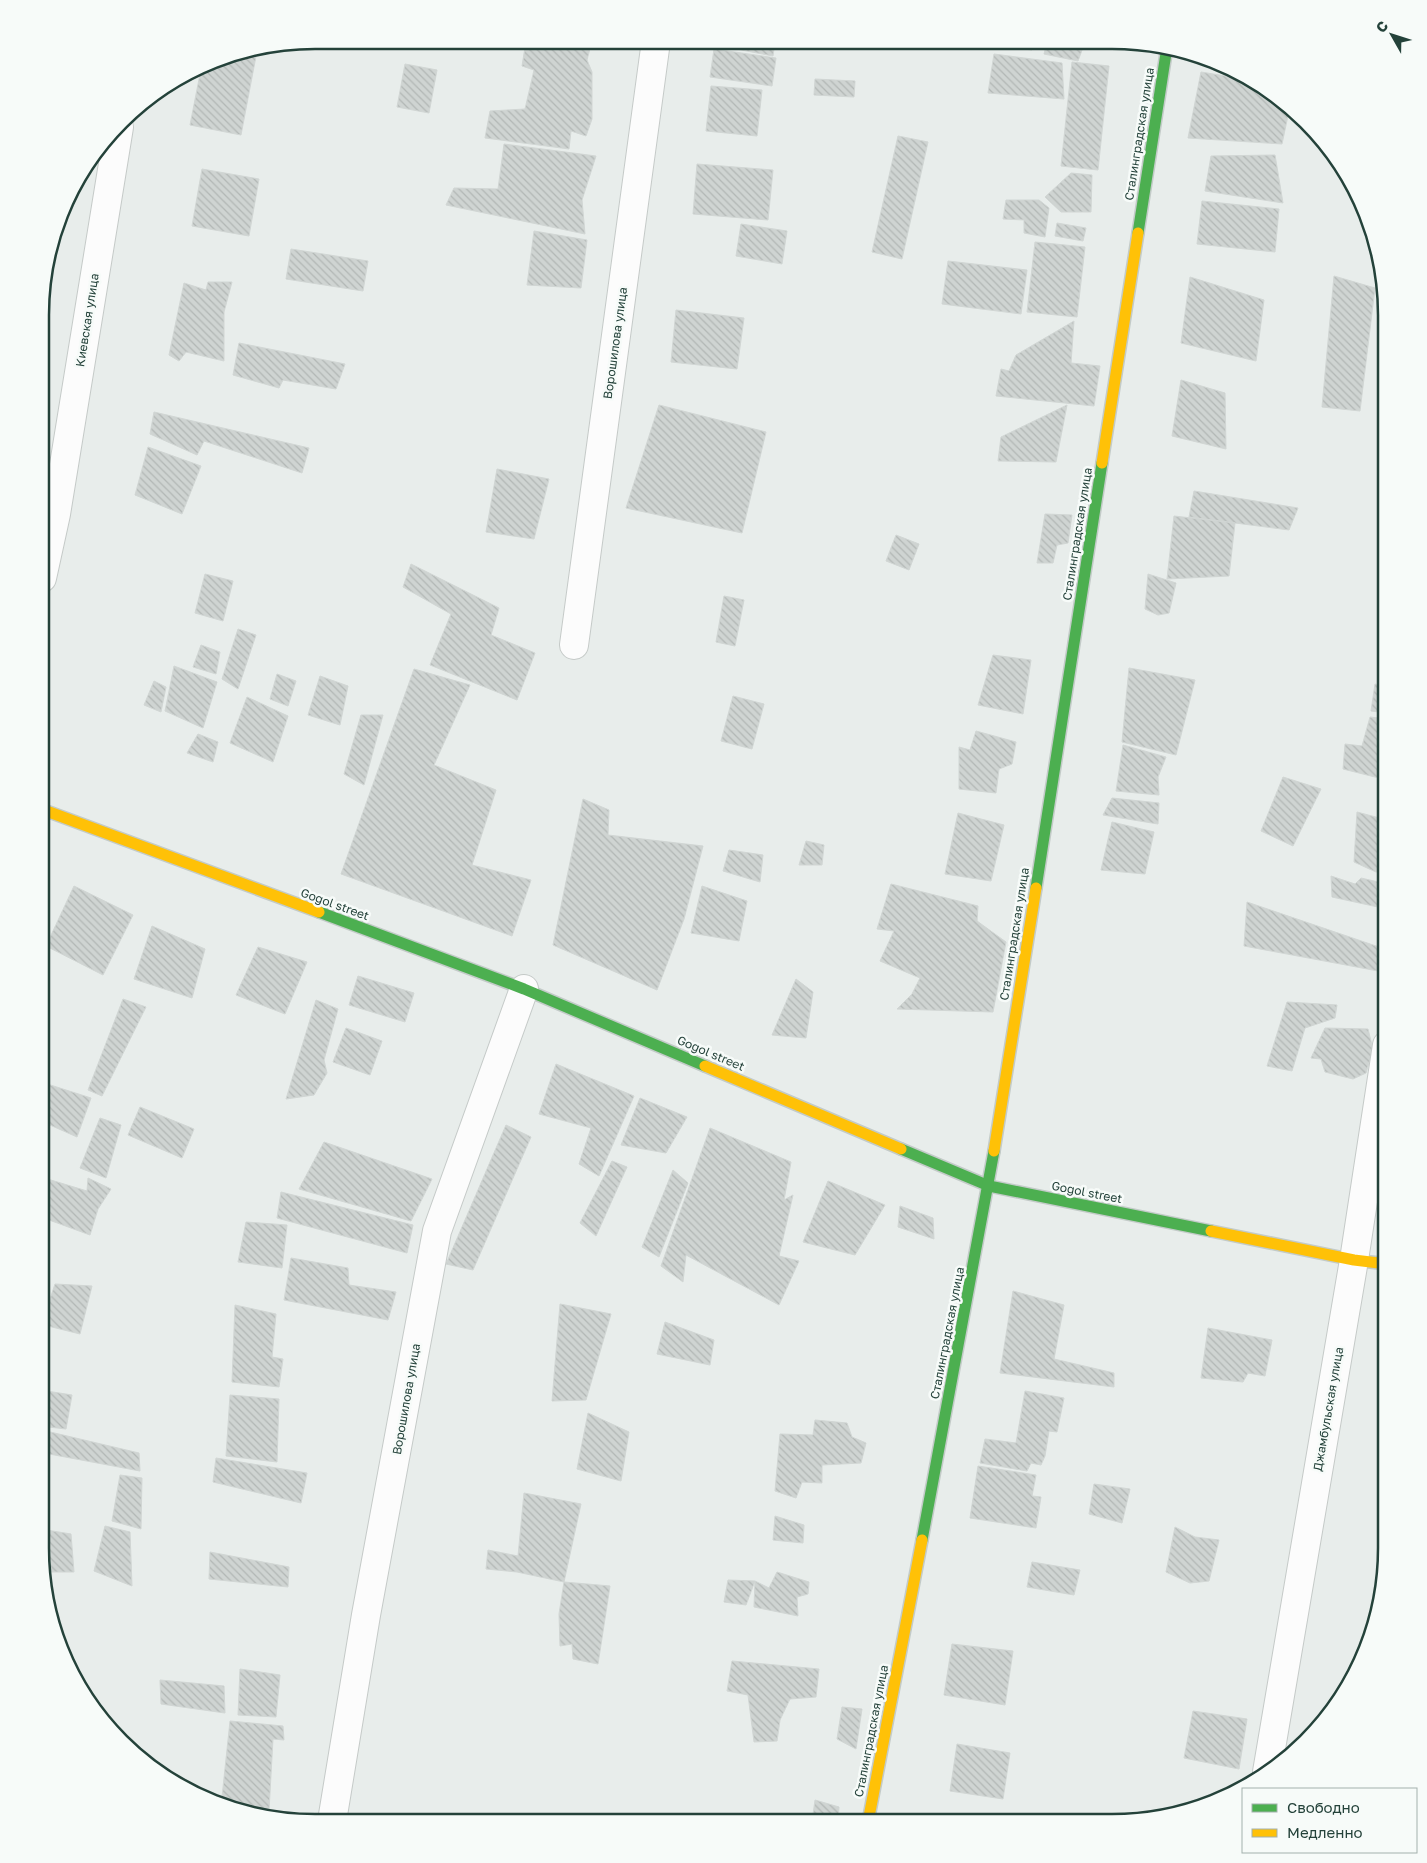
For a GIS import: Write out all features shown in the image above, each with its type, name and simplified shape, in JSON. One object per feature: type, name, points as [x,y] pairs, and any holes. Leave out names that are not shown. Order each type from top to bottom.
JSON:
[{"type":"street","name":"Ворошилова улица","points":[[574,646],[655,49]]},
{"type":"street","name":"Сталинградская улица","points":[[870,1814],[989,1186],[1166,54]]},
{"type":"street","name":"Киевская улица","points":[[49,546],[56,514],[116,138]]},
{"type":"street","name":"Gogol street","points":[[49,812],[524,989],[989,1186],[1354,1260],[1378,1263]]},
{"type":"street","name":"Ворошилова улица","points":[[333,1814],[366,1615],[437,1231],[524,989]]},
{"type":"street","name":"Джамбульская улица","points":[[1269,1763],[1354,1260],[1378,1104]]},
{"type":"building","points":[[525,49],[590,49],[587,60],[592,72],[592,119],[586,136],[571,131],[569,149],[485,138],[490,111],[525,109],[534,70],[522,66]]},
{"type":"building","points":[[714,49],[776,58],[772,86],[710,77]]},
{"type":"building","points":[[736,49],[774,49],[773,56]]},
{"type":"building","points":[[1045,49],[1082,49],[1078,61],[1044,54]]},
{"type":"building","points":[[994,54],[1062,63],[1064,99],[988,93]]},
{"type":"building","points":[[256,56],[241,135],[190,125],[200,75],[229,63]]},
{"type":"building","points":[[1072,62],[1109,66],[1098,170],[1061,166]]},
{"type":"building","points":[[405,64],[437,70],[429,113],[397,107]]},
{"type":"building","points":[[1201,72],[1232,77],[1260,94],[1288,115],[1282,144],[1188,138]]},
{"type":"building","points":[[815,79],[855,81],[854,97],[814,95]]},
{"type":"building","points":[[711,86],[762,90],[757,136],[706,131]]},
{"type":"building","points":[[898,136],[928,142],[902,259],[872,252]]},
{"type":"building","points":[[504,144],[596,156],[582,200],[585,234],[446,205],[454,188],[498,189]]},
{"type":"building","points":[[1275,155],[1283,203],[1205,191],[1211,156]]},
{"type":"building","points":[[697,164],[773,170],[768,220],[693,214]]},
{"type":"building","points":[[202,169],[259,179],[249,236],[192,226]]},
{"type":"building","points":[[1071,173],[1092,175],[1091,212],[1061,212],[1045,197]]},
{"type":"building","points":[[1006,200],[1039,200],[1049,208],[1045,237],[1024,233],[1024,220],[1003,219]]},
{"type":"building","points":[[1202,201],[1279,209],[1275,252],[1197,244]]},
{"type":"building","points":[[1057,223],[1086,228],[1083,241],[1055,236]]},
{"type":"building","points":[[741,224],[787,231],[782,264],[736,256]]},
{"type":"building","points":[[534,231],[587,240],[581,288],[527,285]]},
{"type":"building","points":[[1035,242],[1085,247],[1077,317],[1027,312]]},
{"type":"building","points":[[291,249],[368,261],[363,291],[286,279]]},
{"type":"building","points":[[948,261],[1027,270],[1021,314],[942,304]]},
{"type":"building","points":[[1334,276],[1375,288],[1360,411],[1322,407]]},
{"type":"building","points":[[1190,277],[1264,300],[1256,361],[1181,343]]},
{"type":"building","points":[[208,282],[232,282],[224,312],[224,361],[186,352],[179,361],[169,355],[184,283],[206,290]]},
{"type":"building","points":[[676,310],[744,318],[737,369],[671,362]]},
{"type":"building","points":[[1074,321],[1071,363],[1100,366],[1094,406],[996,396],[1001,369],[1009,371],[1016,355]]},
{"type":"building","points":[[239,343],[345,364],[336,389],[283,380],[279,388],[233,375]]},
{"type":"building","points":[[1181,380],[1225,393],[1226,449],[1172,436]]},
{"type":"building","points":[[659,405],[766,432],[742,533],[626,508]]},
{"type":"building","points":[[1067,405],[1056,462],[998,461],[1001,437]]},
{"type":"building","points":[[154,412],[309,448],[302,473],[204,441],[197,455],[150,434]]},
{"type":"building","points":[[148,447],[201,466],[182,514],[135,495]]},
{"type":"building","points":[[497,469],[549,479],[534,539],[486,532]]},
{"type":"building","points":[[1194,491],[1298,508],[1289,530],[1189,517]]},
{"type":"building","points":[[1045,514],[1072,515],[1068,543],[1057,545],[1053,563],[1037,563]]},
{"type":"building","points":[[1174,516],[1235,523],[1229,576],[1167,579]]},
{"type":"building","points":[[896,535],[919,544],[909,570],[886,561]]},
{"type":"building","points":[[411,564],[499,608],[491,635],[535,653],[517,700],[430,665],[451,614],[403,587]]},
{"type":"building","points":[[205,574],[233,581],[223,621],[195,613]]},
{"type":"building","points":[[1148,574],[1176,583],[1169,613],[1158,615],[1145,609]]},
{"type":"building","points":[[724,596],[744,600],[735,646],[716,642]]},
{"type":"building","points":[[238,629],[256,635],[238,689],[222,679]]},
{"type":"building","points":[[201,645],[220,652],[216,674],[193,667]]},
{"type":"building","points":[[993,655],[1031,660],[1023,714],[978,705]]},
{"type":"building","points":[[174,666],[217,682],[203,728],[165,711]]},
{"type":"building","points":[[1129,668],[1195,680],[1176,755],[1122,742]]},
{"type":"building","points":[[414,669],[470,685],[434,765],[496,790],[472,865],[531,880],[512,936],[341,874]]},
{"type":"building","points":[[277,674],[296,681],[288,706],[270,699]]},
{"type":"building","points":[[320,676],[348,686],[340,725],[308,715]]},
{"type":"building","points":[[154,681],[166,687],[161,712],[144,705]]},
{"type":"building","points":[[1375,684],[1378,685],[1378,712],[1371,711]]},
{"type":"building","points":[[733,696],[764,704],[752,749],[721,741]]},
{"type":"building","points":[[247,697],[288,716],[273,762],[230,743]]},
{"type":"building","points":[[361,715],[383,715],[364,785],[344,774]]},
{"type":"building","points":[[1370,717],[1378,718],[1378,778],[1343,769],[1345,744],[1362,746]]},
{"type":"building","points":[[976,731],[1016,742],[1012,764],[999,769],[996,793],[959,789],[959,747],[970,750]]},
{"type":"building","points":[[198,734],[218,742],[213,762],[187,753]]},
{"type":"building","points":[[1123,745],[1166,757],[1158,777],[1159,795],[1116,791]]},
{"type":"building","points":[[1283,777],[1321,789],[1293,846],[1261,831]]},
{"type":"building","points":[[1112,798],[1159,803],[1158,824],[1103,815]]},
{"type":"building","points":[[583,799],[609,810],[608,835],[703,846],[684,919],[657,990],[553,945]]},
{"type":"building","points":[[1357,812],[1378,818],[1378,872],[1354,862]]},
{"type":"building","points":[[958,813],[1004,825],[991,881],[945,874]]},
{"type":"building","points":[[1112,822],[1154,832],[1145,874],[1101,870]]},
{"type":"building","points":[[806,841],[824,845],[822,865],[799,865]]},
{"type":"building","points":[[729,850],[763,855],[760,882],[723,871]]},
{"type":"building","points":[[1331,876],[1355,884],[1361,878],[1378,882],[1378,907],[1332,897]]},
{"type":"building","points":[[891,884],[978,906],[977,921],[1006,942],[993,1012],[897,1009],[912,994],[920,978],[880,961],[894,931],[877,929]]},
{"type":"building","points":[[74,886],[133,915],[103,975],[49,948],[49,940]]},
{"type":"building","points":[[702,886],[747,901],[739,941],[691,933]]},
{"type":"building","points":[[1247,902],[1378,947],[1378,971],[1244,946]]},
{"type":"building","points":[[152,926],[205,949],[192,998],[134,979]]},
{"type":"building","points":[[258,947],[307,962],[285,1014],[236,995]]},
{"type":"building","points":[[358,976],[414,993],[405,1022],[349,1005]]},
{"type":"building","points":[[796,979],[813,992],[806,1038],[772,1035]]},
{"type":"building","points":[[123,999],[146,1007],[102,1096],[88,1090]]},
{"type":"building","points":[[316,1000],[338,1009],[324,1060],[327,1073],[314,1095],[286,1099]]},
{"type":"building","points":[[1287,1002],[1337,1005],[1335,1018],[1305,1028],[1292,1071],[1267,1066]]},
{"type":"building","points":[[346,1028],[382,1041],[370,1075],[333,1062]]},
{"type":"building","points":[[1325,1028],[1368,1029],[1373,1049],[1366,1073],[1353,1079],[1325,1072],[1321,1059],[1311,1058]]},
{"type":"building","points":[[556,1064],[634,1096],[599,1176],[579,1164],[591,1128],[539,1114]]},
{"type":"building","points":[[49,1085],[91,1098],[77,1137],[49,1125]]},
{"type":"building","points":[[640,1098],[687,1117],[666,1153],[621,1145]]},
{"type":"building","points":[[140,1107],[194,1129],[182,1158],[128,1135]]},
{"type":"building","points":[[100,1118],[121,1125],[106,1178],[80,1168]]},
{"type":"building","points":[[506,1125],[531,1137],[473,1270],[446,1264]]},
{"type":"building","points":[[710,1128],[791,1162],[784,1200],[793,1195],[779,1256],[799,1261],[779,1305],[686,1255],[683,1282],[661,1266]]},
{"type":"building","points":[[324,1142],[432,1179],[411,1221],[299,1189]]},
{"type":"building","points":[[612,1161],[627,1167],[596,1236],[580,1223]]},
{"type":"building","points":[[673,1170],[688,1183],[659,1257],[642,1247]]},
{"type":"building","points":[[88,1178],[111,1189],[98,1209],[90,1235],[49,1220],[49,1179],[87,1191]]},
{"type":"building","points":[[828,1181],[885,1205],[855,1255],[803,1242]]},
{"type":"building","points":[[281,1192],[413,1225],[407,1253],[277,1218]]},
{"type":"building","points":[[900,1206],[933,1218],[934,1239],[898,1227]]},
{"type":"building","points":[[246,1222],[287,1225],[282,1268],[238,1262]]},
{"type":"building","points":[[291,1258],[348,1268],[349,1285],[396,1292],[388,1320],[284,1300]]},
{"type":"building","points":[[55,1284],[92,1286],[80,1334],[49,1326],[49,1302]]},
{"type":"building","points":[[1013,1291],[1064,1305],[1054,1359],[1114,1373],[1114,1387],[1000,1373]]},
{"type":"building","points":[[560,1304],[611,1314],[586,1400],[552,1401]]},
{"type":"building","points":[[235,1305],[276,1314],[272,1357],[283,1359],[279,1387],[232,1382]]},
{"type":"building","points":[[665,1322],[714,1340],[710,1365],[657,1354]]},
{"type":"building","points":[[1208,1328],[1272,1340],[1265,1376],[1248,1373],[1243,1382],[1201,1378]]},
{"type":"building","points":[[49,1391],[72,1395],[66,1429],[49,1427]]},
{"type":"building","points":[[1025,1391],[1064,1398],[1057,1432],[1049,1431],[1045,1456],[1041,1465],[1031,1463],[1027,1471],[980,1463],[985,1439],[1016,1443]]},
{"type":"building","points":[[230,1395],[279,1399],[277,1462],[226,1456]]},
{"type":"building","points":[[588,1413],[629,1432],[621,1481],[577,1469]]},
{"type":"building","points":[[815,1420],[847,1423],[852,1437],[866,1443],[861,1463],[822,1465],[822,1483],[802,1482],[796,1498],[775,1491],[780,1434],[813,1435]]},
{"type":"building","points":[[49,1432],[139,1453],[140,1471],[49,1454]]},
{"type":"building","points":[[216,1458],[307,1473],[301,1503],[213,1482]]},
{"type":"building","points":[[978,1466],[1036,1475],[1032,1496],[1041,1497],[1036,1528],[970,1518]]},
{"type":"building","points":[[120,1475],[142,1478],[141,1529],[112,1521]]},
{"type":"building","points":[[1094,1484],[1130,1489],[1122,1523],[1089,1514]]},
{"type":"building","points":[[524,1493],[581,1504],[564,1582],[517,1572],[486,1569],[488,1550],[518,1556]]},
{"type":"building","points":[[775,1516],[804,1525],[803,1543],[773,1540]]},
{"type":"building","points":[[105,1526],[130,1532],[132,1586],[94,1571]]},
{"type":"building","points":[[1175,1527],[1195,1537],[1219,1540],[1209,1581],[1190,1583],[1166,1572]]},
{"type":"building","points":[[49,1530],[71,1534],[74,1572],[50,1572]]},
{"type":"building","points":[[210,1552],[289,1567],[288,1587],[209,1579]]},
{"type":"building","points":[[1032,1562],[1080,1570],[1074,1595],[1027,1587]]},
{"type":"building","points":[[777,1572],[809,1582],[808,1594],[797,1597],[798,1616],[754,1607],[755,1581],[769,1588]]},
{"type":"building","points":[[728,1580],[755,1581],[746,1605],[724,1602]]},
{"type":"building","points":[[564,1582],[610,1586],[598,1664],[573,1659],[572,1644],[560,1646],[559,1614]]},
{"type":"building","points":[[952,1644],[1013,1651],[1005,1705],[944,1695]]},
{"type":"building","points":[[732,1661],[819,1669],[816,1697],[790,1699],[780,1720],[777,1741],[754,1742],[748,1695],[727,1691]]},
{"type":"building","points":[[240,1669],[280,1675],[276,1717],[238,1715]]},
{"type":"building","points":[[160,1680],[224,1686],[225,1713],[161,1704]]},
{"type":"building","points":[[842,1707],[862,1709],[856,1749],[837,1739]]},
{"type":"building","points":[[1193,1711],[1247,1719],[1239,1769],[1184,1758]]},
{"type":"building","points":[[230,1721],[283,1726],[284,1740],[273,1739],[269,1810],[222,1797]]},
{"type":"building","points":[[957,1744],[1010,1753],[1003,1799],[950,1791]]},
{"type":"building","points":[[815,1800],[839,1807],[839,1814],[813,1814]]},
{"type":"traffic: fast","points":[[1138,233],[1166,54]]},
{"type":"traffic: fast","points":[[1036,888],[1102,463]]},
{"type":"traffic: fast","points":[[319,912],[524,989],[705,1066]]},
{"type":"traffic: fast","points":[[901,1149],[989,1186],[1211,1231]]},
{"type":"traffic: fast","points":[[922,1540],[994,1151]]},
{"type":"traffic: slow","points":[[1102,463],[1138,233]]},
{"type":"traffic: slow","points":[[49,812],[319,912]]},
{"type":"traffic: slow","points":[[994,1151],[1036,888]]},
{"type":"traffic: slow","points":[[705,1066],[901,1149]]},
{"type":"traffic: slow","points":[[1211,1231],[1354,1260],[1378,1263]]},
{"type":"traffic: slow","points":[[870,1814],[922,1540]]}]
